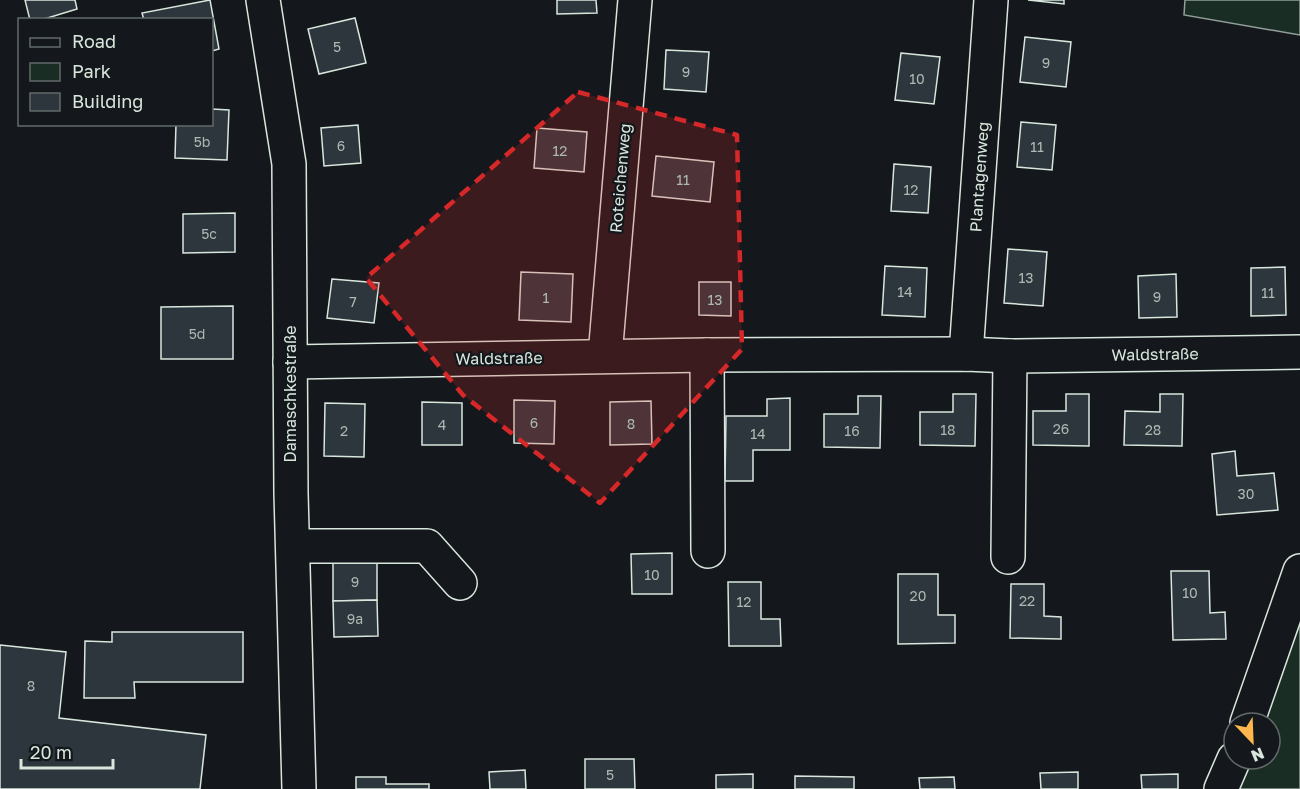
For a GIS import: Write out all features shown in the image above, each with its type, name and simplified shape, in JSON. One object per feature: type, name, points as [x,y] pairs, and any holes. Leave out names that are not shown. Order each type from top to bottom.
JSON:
[{"type":"street","name":"Damaschkestraße","points":[[263,0],[289,164],[291,493],[299,789]]},
{"type":"street","name":"Roteichenweg","points":[[605,356],[635,0]]},
{"type":"street","name":"Plantagenweg","points":[[966,354],[991,0]]},
{"type":"street","name":"Waldstraße","points":[[290,362],[605,356],[966,354],[1010,356],[1300,352]]},
{"type":"street","points":[[707,355],[708,551]]},
{"type":"street","points":[[1008,557],[1010,356]]},
{"type":"street","points":[[293,546],[427,546],[460,584]]},
{"type":"street","points":[[1251,711],[1300,571]]},
{"type":"street","points":[[1221,789],[1229,771]]},
{"type":"highlighted area","points":[[578,92],[737,135],[742,349],[600,503],[463,395],[366,278]]},
{"type":"green space","points":[[1185,0],[1300,0],[1300,35],[1184,15]]},
{"type":"green space","points":[[1300,571],[1300,789],[1221,789],[1229,771],[1282,771],[1282,711],[1251,711]]},
{"type":"building","points":[[25,0],[75,0],[77,9],[48,18],[30,18]]},
{"type":"building","points":[[210,0],[219,49],[213,51],[213,18],[143,18],[142,13]]},
{"type":"building","points":[[557,0],[596,0],[597,13],[557,14]]},
{"type":"building","points":[[1028,0],[1064,0],[1064,4]]},
{"type":"building","points":[[355,18],[366,63],[319,74],[308,29]]},
{"type":"building","points":[[1025,37],[1071,42],[1066,87],[1020,82]]},
{"type":"building","points":[[666,50],[709,52],[706,92],[664,89]]},
{"type":"building","points":[[901,53],[940,57],[934,104],[895,100]]},
{"type":"building","points":[[213,109],[229,110],[227,160],[175,158],[176,126],[213,126]]},
{"type":"building","points":[[1021,122],[1056,125],[1052,170],[1017,167]]},
{"type":"building","points":[[358,125],[361,163],[324,166],[321,128]]},
{"type":"building","points":[[537,128],[587,132],[584,172],[534,168]]},
{"type":"building","points":[[656,156],[714,162],[710,202],[652,196]]},
{"type":"building","points":[[894,164],[931,167],[928,213],[891,211]]},
{"type":"building","points":[[235,213],[235,252],[183,253],[183,214]]},
{"type":"building","points":[[1008,249],[1047,252],[1043,306],[1004,303]]},
{"type":"building","points":[[885,266],[927,268],[925,317],[882,315]]},
{"type":"building","points":[[1285,267],[1286,315],[1251,316],[1251,268]]},
{"type":"building","points":[[521,272],[573,274],[571,322],[519,320]]},
{"type":"building","points":[[1176,274],[1177,317],[1139,318],[1138,276]]},
{"type":"building","points":[[332,279],[379,283],[374,323],[327,318]]},
{"type":"building","points":[[699,282],[731,282],[731,316],[699,315]]},
{"type":"building","points":[[233,306],[233,359],[161,359],[161,307]]},
{"type":"building","points":[[953,394],[976,394],[975,446],[920,445],[920,412],[953,412]]},
{"type":"building","points":[[1066,394],[1089,394],[1089,446],[1033,445],[1033,411],[1066,411]]},
{"type":"building","points":[[1160,394],[1183,394],[1182,446],[1124,445],[1125,411],[1160,412]]},
{"type":"building","points":[[858,396],[881,396],[880,448],[824,447],[824,414],[858,414]]},
{"type":"building","points":[[790,398],[790,450],[753,450],[753,481],[725,481],[726,416],[767,416],[767,399]]},
{"type":"building","points":[[514,400],[555,401],[554,444],[514,443]]},
{"type":"building","points":[[651,401],[652,444],[610,445],[610,402]]},
{"type":"building","points":[[422,402],[462,403],[462,445],[422,445]]},
{"type":"building","points":[[325,403],[365,404],[364,457],[324,456]]},
{"type":"building","points":[[1235,451],[1237,476],[1274,473],[1278,510],[1217,515],[1212,454]]},
{"type":"building","points":[[672,553],[672,594],[632,594],[631,554]]},
{"type":"building","points":[[377,562],[377,600],[333,601],[333,563]]},
{"type":"building","points":[[1171,571],[1209,571],[1210,613],[1225,612],[1226,639],[1173,640]]},
{"type":"building","points":[[898,574],[938,574],[938,615],[955,615],[955,643],[898,644]]},
{"type":"building","points":[[728,582],[761,582],[761,619],[780,619],[781,646],[729,646]]},
{"type":"building","points":[[1011,584],[1044,584],[1044,616],[1061,617],[1061,639],[1010,638]]},
{"type":"building","points":[[377,600],[378,636],[334,637],[333,601]]},
{"type":"building","points":[[112,632],[243,632],[243,682],[134,682],[135,698],[84,698],[85,641],[112,642]]},
{"type":"building","points":[[0,645],[66,652],[59,718],[206,735],[200,789],[0,789]]},
{"type":"building","points":[[585,759],[634,759],[635,789],[585,789]]},
{"type":"building","points":[[525,770],[526,789],[490,789],[489,772]]},
{"type":"building","points":[[1078,772],[1078,789],[1041,789],[1040,773]]},
{"type":"building","points":[[753,774],[753,789],[716,789],[716,775]]},
{"type":"building","points":[[1178,774],[1178,789],[1142,789],[1141,775]]},
{"type":"building","points":[[795,776],[854,777],[854,789],[795,789]]},
{"type":"building","points":[[356,777],[386,777],[386,784],[429,784],[429,789],[356,789]]},
{"type":"building","points":[[954,777],[955,789],[920,789],[919,778]]}]
